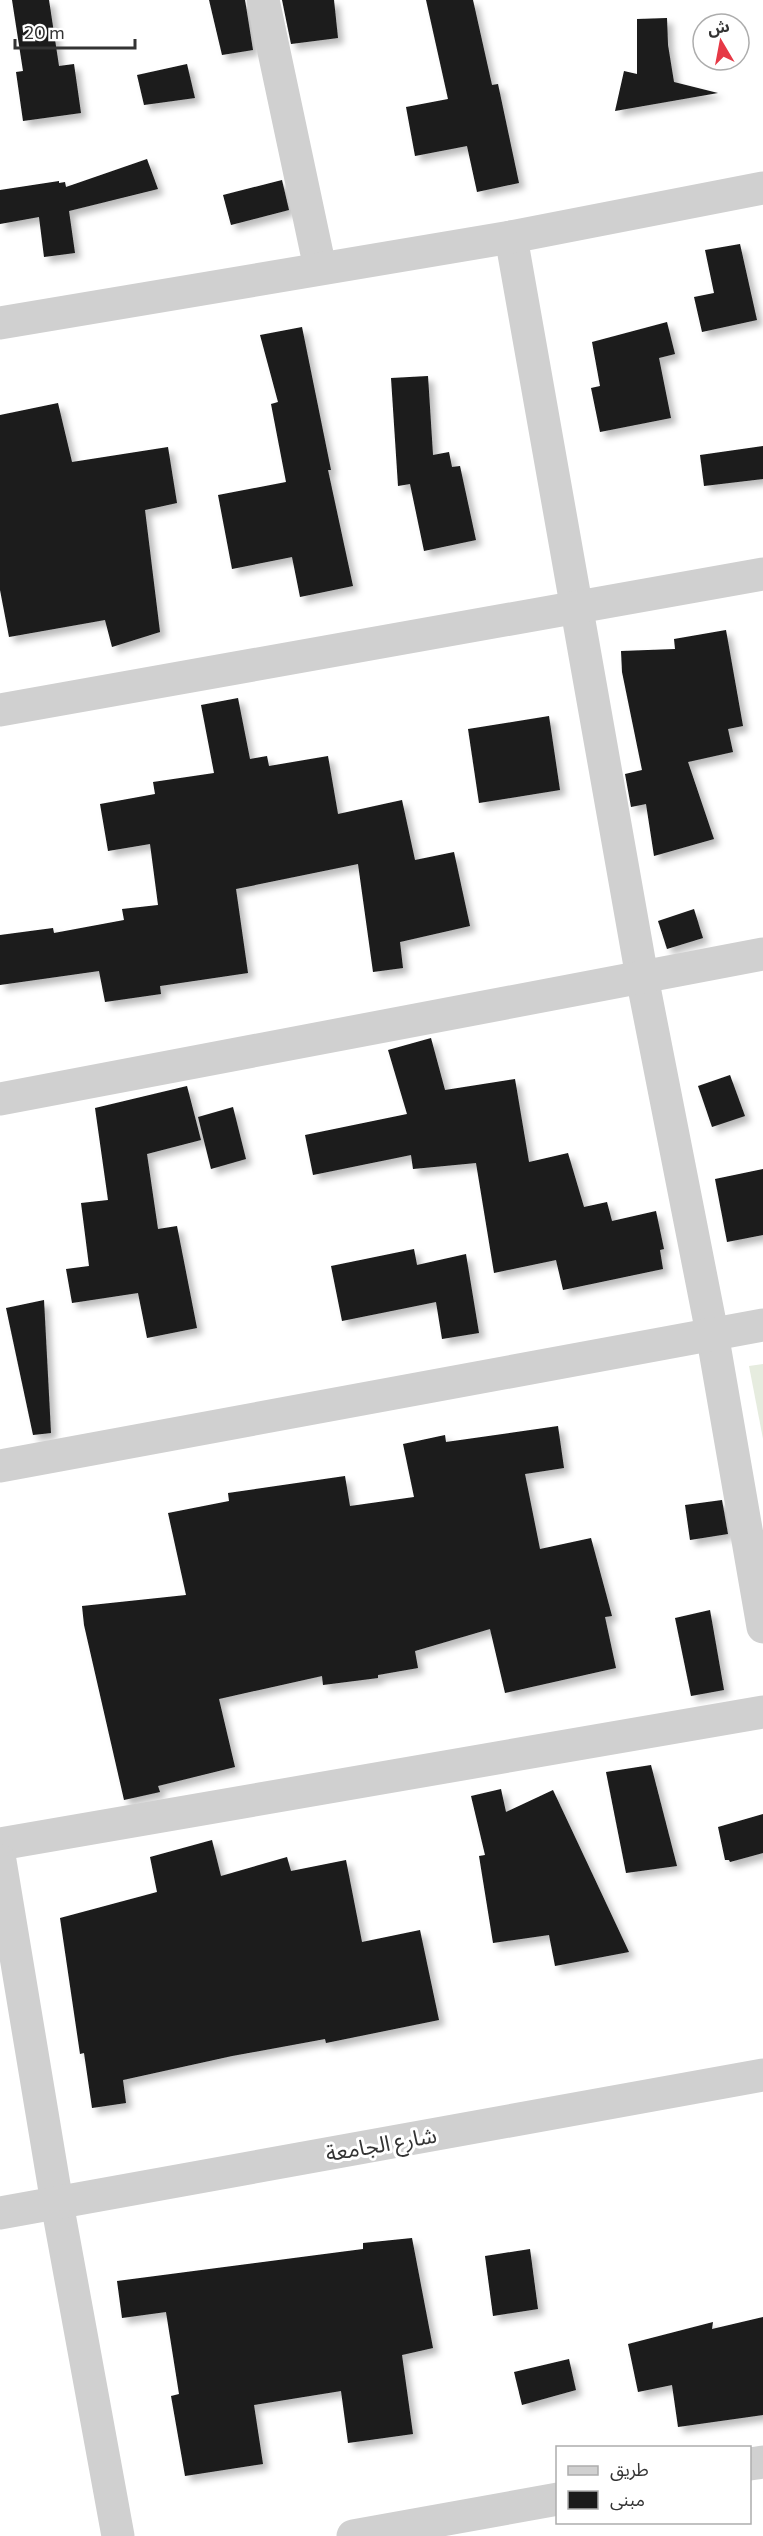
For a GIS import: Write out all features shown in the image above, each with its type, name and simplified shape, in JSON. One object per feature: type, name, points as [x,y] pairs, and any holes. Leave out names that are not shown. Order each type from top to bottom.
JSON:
[{"type":"street","points":[[263,0],[320,268]]},
{"type":"street","points":[[0,323],[511,237],[763,188]]},
{"type":"street","points":[[511,237],[642,977],[712,1333],[763,1627]]},
{"type":"street","points":[[0,710],[763,574]]},
{"type":"street","points":[[0,1099],[763,954]]},
{"type":"street","points":[[0,1466],[763,1325]]},
{"type":"street","points":[[0,1844],[763,1712]]},
{"type":"street","points":[[0,1861],[57,2203],[118,2536]]},
{"type":"street","name":"شارع الجامعة","points":[[0,2213],[763,2074]]},
{"type":"street","points":[[353,2536],[556,2499]]},
{"type":"shaded area","points":[[763,1364],[763,1439],[749,1366]]},
{"type":"building","points":[[12,0],[49,0],[59,66],[74,64],[81,113],[23,121],[16,72],[23,71]]},
{"type":"building","points":[[209,0],[245,0],[253,50],[222,55]]},
{"type":"building","points":[[282,0],[334,0],[338,38],[291,44]]},
{"type":"building","points":[[426,0],[473,0],[492,85],[498,84],[519,183],[477,192],[467,146],[415,156],[406,107],[448,99]]},
{"type":"building","points":[[667,18],[668,45],[674,82],[718,93],[615,111],[624,71],[637,74],[637,19]]},
{"type":"building","points":[[187,64],[195,98],[144,105],[137,75]]},
{"type":"building","points":[[147,159],[158,189],[69,211],[75,253],[44,257],[39,217],[0,224],[0,190],[59,181],[59,183],[65,182],[66,187]]},
{"type":"building","points":[[282,180],[289,210],[231,225],[223,195]]},
{"type":"building","points":[[740,244],[757,320],[702,332],[694,297],[714,293],[705,250]]},
{"type":"building","points":[[667,322],[675,354],[659,358],[671,418],[600,432],[591,388],[600,386],[592,342]]},
{"type":"building","points":[[302,327],[331,470],[328,470],[353,586],[300,597],[292,557],[232,569],[218,495],[286,482],[271,404],[278,402],[260,335]]},
{"type":"building","points":[[428,376],[433,455],[449,452],[452,467],[460,466],[476,540],[424,551],[410,484],[398,486],[391,378]]},
{"type":"building","points":[[58,403],[72,462],[168,447],[177,503],[145,510],[160,632],[112,647],[105,620],[9,637],[0,590],[0,415]]},
{"type":"building","points":[[763,446],[763,479],[704,486],[700,455]]},
{"type":"building","points":[[726,630],[743,726],[728,729],[733,752],[688,762],[714,839],[654,856],[646,804],[631,807],[625,774],[642,770],[622,672],[621,651],[675,649],[674,639]]},
{"type":"building","points":[[238,698],[250,759],[267,756],[269,766],[328,756],[338,814],[402,800],[415,860],[454,852],[470,926],[400,942],[403,968],[373,972],[358,864],[236,889],[248,973],[160,986],[161,994],[105,1002],[99,971],[0,985],[0,935],[53,928],[54,933],[124,920],[122,909],[158,905],[150,844],[108,851],[100,804],[155,794],[153,782],[214,773],[201,705]]},
{"type":"building","points":[[549,716],[560,790],[479,803],[468,729]]},
{"type":"building","points":[[694,909],[703,938],[667,949],[658,921]]},
{"type":"building","points":[[431,1038],[445,1090],[515,1079],[529,1162],[568,1153],[584,1207],[607,1202],[612,1221],[656,1211],[664,1249],[660,1250],[663,1269],[563,1290],[556,1260],[494,1273],[476,1163],[413,1169],[411,1155],[313,1175],[305,1135],[407,1114],[388,1050]]},
{"type":"building","points":[[730,1075],[745,1116],[712,1127],[698,1086]]},
{"type":"building","points":[[187,1086],[201,1140],[147,1154],[158,1229],[177,1226],[197,1328],[147,1338],[138,1293],[72,1303],[66,1269],[89,1266],[81,1203],[108,1200],[95,1108]]},
{"type":"building","points":[[233,1107],[246,1159],[211,1169],[198,1117]]},
{"type":"building","points":[[763,1169],[763,1235],[727,1242],[715,1179]]},
{"type":"building","points":[[414,1249],[417,1265],[466,1254],[479,1333],[442,1339],[436,1302],[342,1321],[331,1266]]},
{"type":"building","points":[[44,1300],[51,1433],[33,1435],[6,1308]]},
{"type":"building","points":[[558,1426],[564,1468],[525,1474],[540,1549],[591,1538],[612,1616],[605,1617],[616,1668],[505,1693],[490,1629],[415,1651],[418,1668],[378,1675],[378,1678],[323,1685],[322,1676],[219,1699],[235,1767],[158,1786],[160,1792],[124,1800],[84,1625],[82,1606],[186,1595],[168,1513],[229,1501],[228,1493],[345,1476],[350,1506],[414,1497],[403,1444],[445,1435],[446,1442]]},
{"type":"building","points":[[722,1500],[728,1534],[690,1540],[685,1505]]},
{"type":"building","points":[[710,1610],[724,1690],[691,1696],[675,1618]]},
{"type":"building","points":[[651,1765],[677,1866],[626,1873],[606,1772]]},
{"type":"building","points":[[501,1789],[506,1812],[553,1790],[629,1952],[555,1966],[549,1935],[493,1943],[479,1856],[485,1855],[471,1796]]},
{"type":"building","points":[[763,1814],[763,1853],[730,1862],[725,1860],[718,1827]]},
{"type":"building","points":[[212,1840],[221,1876],[287,1857],[291,1871],[346,1860],[362,1942],[420,1930],[439,2020],[326,2043],[325,2039],[232,2056],[123,2080],[126,2103],[92,2108],[84,2053],[80,2054],[60,1918],[157,1892],[150,1857]]},
{"type":"building","points":[[412,2238],[433,2348],[402,2355],[413,2434],[348,2443],[341,2391],[254,2405],[263,2464],[185,2476],[171,2396],[179,2394],[166,2312],[122,2318],[117,2281],[363,2249],[363,2243]]},
{"type":"building","points":[[530,2249],[538,2309],[493,2316],[485,2256]]},
{"type":"building","points":[[763,2317],[763,2415],[678,2427],[672,2385],[638,2392],[628,2344],[713,2322],[712,2329]]},
{"type":"building","points":[[569,2359],[576,2390],[522,2405],[514,2372]]}]
